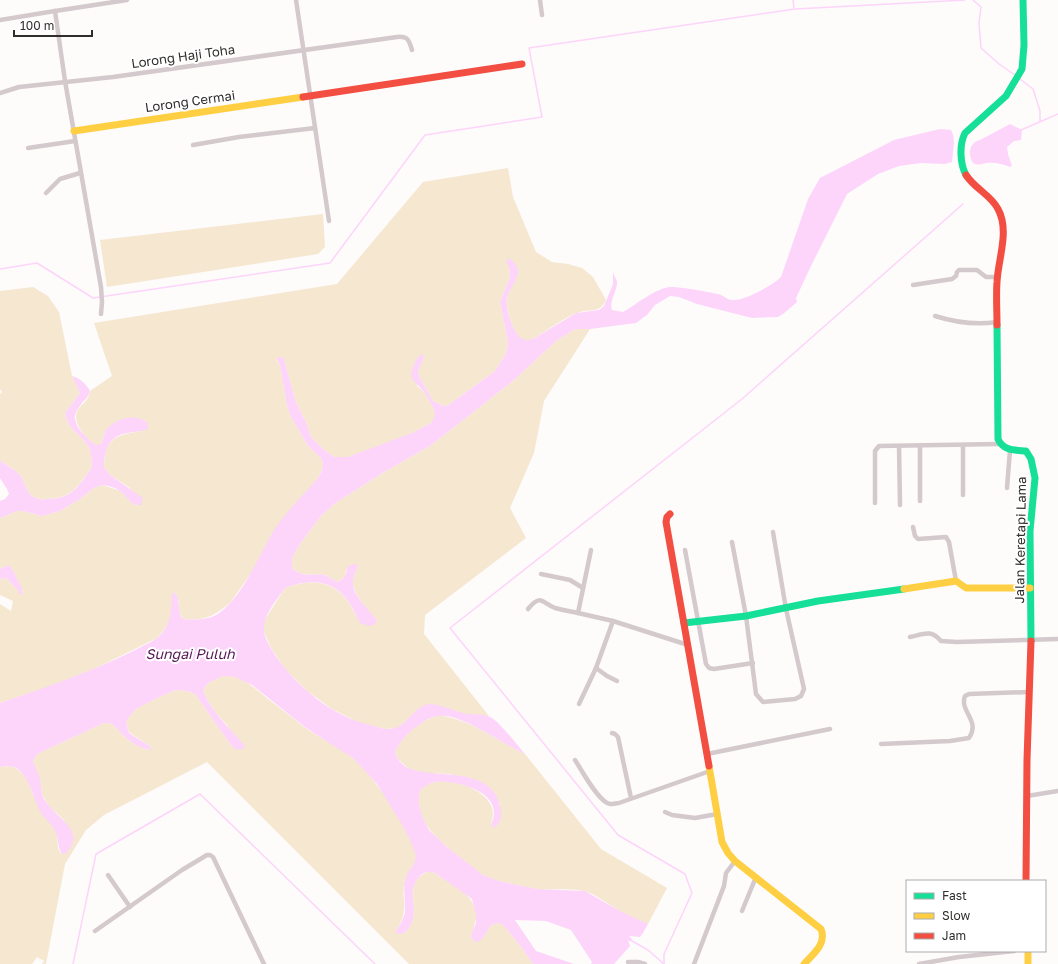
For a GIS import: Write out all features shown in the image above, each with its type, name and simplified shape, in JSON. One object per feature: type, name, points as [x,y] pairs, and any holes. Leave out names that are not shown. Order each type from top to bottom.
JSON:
[{"type":"street","points":[[0,20],[127,0]]},
{"type":"street","points":[[296,0],[329,221]]},
{"type":"street","points":[[540,0],[542,15]]},
{"type":"street","points":[[875,503],[875,451],[879,446],[999,444],[997,277],[1004,238],[1002,218],[994,202],[972,182],[964,172],[962,163],[962,142],[967,130],[1006,96],[1022,69],[1024,46],[1023,0]]},
{"type":"street","points":[[55,11],[80,173],[101,287],[101,314]]},
{"type":"street","name":"Lorong Haji Toha","points":[[0,93],[19,87],[114,77],[403,36],[410,42],[412,50]]},
{"type":"street","name":"Lorong Cermai","points":[[74,131],[522,64]]},
{"type":"street","points":[[193,145],[239,137],[315,128]]},
{"type":"street","points":[[28,148],[75,141]]},
{"type":"street","points":[[46,193],[60,179],[80,173]]},
{"type":"street","points":[[912,285],[952,279],[956,276],[959,270],[977,270],[986,276],[997,277]]},
{"type":"street","points":[[935,316],[984,324],[997,322]]},
{"type":"street","name":"Jalan Keretapi Lama","points":[[999,444],[1010,450],[1026,451],[1034,474],[1034,490],[1030,520],[1031,638],[1027,761],[1026,880]]},
{"type":"street","points":[[963,445],[963,495]]},
{"type":"street","points":[[899,446],[900,505]]},
{"type":"street","points":[[920,446],[920,501]]},
{"type":"street","points":[[1007,488],[1010,450]]},
{"type":"street","points":[[670,514],[667,517],[666,522],[722,842],[728,853],[823,932],[823,942],[804,964]]},
{"type":"street","points":[[913,527],[915,536],[918,539],[946,537],[949,542],[956,581],[960,585],[966,588],[1030,588]]},
{"type":"street","points":[[732,542],[746,616],[756,694],[763,702],[795,699],[801,696],[804,689],[786,609],[774,532]]},
{"type":"street","points":[[578,613],[591,550]]},
{"type":"street","points":[[685,550],[706,664],[709,668],[714,669],[753,663]]},
{"type":"street","points":[[541,574],[570,580],[583,588]]},
{"type":"street","points":[[684,623],[746,616],[786,609],[818,601],[956,581]]},
{"type":"street","points":[[528,610],[532,604],[538,601],[545,601],[554,608],[614,621],[688,644]]},
{"type":"street","points":[[579,704],[596,668],[614,621]]},
{"type":"street","points":[[910,637],[929,633],[936,636],[941,642],[1031,638],[1058,639]]},
{"type":"street","points":[[596,668],[617,681]]},
{"type":"street","points":[[881,744],[944,742],[969,738],[973,730],[971,720],[964,705],[965,696],[969,694],[1029,692]]},
{"type":"street","points":[[707,754],[830,729]]},
{"type":"street","points":[[612,733],[618,737],[631,798]]},
{"type":"street","points":[[575,760],[586,779],[604,801],[609,804],[710,771]]},
{"type":"street","points":[[1027,796],[1058,791]]},
{"type":"street","points":[[665,812],[672,815],[695,818],[717,814]]},
{"type":"street","points":[[95,931],[130,908],[182,870],[207,855],[210,855],[213,857],[264,964]]},
{"type":"street","points":[[694,964],[724,886],[726,873],[736,860]]},
{"type":"street","points":[[108,875],[130,908]]},
{"type":"street","points":[[742,911],[756,877]]},
{"type":"street","points":[[919,964],[959,957],[1005,952]]},
{"type":"street","points":[[1028,952],[1028,964]]},
{"type":"street","points":[[628,962],[645,964]]},
{"type":"shaded area","points":[[508,168],[513,197],[536,252],[552,262],[582,268],[593,277],[606,300],[604,304],[598,309],[572,315],[527,341],[518,336],[509,317],[507,298],[514,283],[509,267],[510,277],[500,302],[508,343],[506,354],[495,371],[447,406],[433,401],[420,378],[418,371],[424,358],[416,360],[417,386],[424,392],[432,405],[435,418],[431,423],[412,433],[348,457],[334,457],[311,437],[306,422],[296,402],[285,363],[277,360],[280,365],[287,406],[291,417],[308,446],[321,458],[323,464],[322,470],[318,478],[230,603],[209,617],[183,619],[179,611],[179,602],[175,592],[169,621],[165,629],[157,638],[94,669],[52,686],[0,703],[0,604],[11,611],[13,601],[0,595],[0,579],[6,578],[19,591],[19,594],[23,592],[9,565],[0,569],[0,518],[17,511],[42,516],[60,511],[80,499],[94,488],[102,485],[121,491],[137,506],[130,488],[110,475],[104,467],[107,449],[114,439],[126,434],[142,431],[105,432],[101,444],[98,446],[87,439],[77,424],[77,412],[86,401],[90,391],[112,376],[94,323],[337,284],[423,182]]},
{"type":"shaded area","points":[[323,214],[325,247],[318,254],[107,287],[100,240]]},
{"type":"shaded area","points":[[33,287],[48,296],[59,312],[72,376],[80,393],[65,413],[69,424],[83,439],[90,450],[92,467],[79,485],[69,494],[63,497],[45,499],[37,499],[32,496],[22,478],[14,470],[0,461],[0,394],[2,392],[0,389],[0,291]]},
{"type":"shaded area","points":[[575,329],[590,329],[544,401],[534,453],[510,508],[526,538],[425,615],[424,634],[489,716],[463,714],[443,707],[416,711],[397,728],[385,729],[360,723],[332,709],[307,691],[285,669],[271,648],[264,632],[264,621],[285,588],[297,584],[308,583],[328,585],[336,589],[344,596],[356,616],[375,618],[364,605],[354,589],[353,580],[358,565],[346,570],[345,576],[339,582],[327,576],[318,574],[302,574],[292,568],[292,558],[300,544],[321,516],[334,504],[384,472],[430,446],[513,381],[556,341]]},
{"type":"shaded area","points":[[223,676],[235,677],[249,684],[304,727],[347,753],[361,765],[391,804],[409,834],[416,856],[416,860],[405,880],[404,913],[396,931],[405,933],[410,925],[414,912],[414,886],[421,875],[429,871],[435,873],[462,891],[472,902],[476,916],[471,937],[474,941],[483,938],[491,925],[498,923],[503,925],[533,964],[409,964],[207,762],[104,815],[86,830],[65,864],[46,964],[42,964],[44,961],[37,957],[32,964],[0,964],[0,767],[11,766],[27,778],[33,795],[57,833],[58,848],[61,854],[73,835],[63,819],[49,806],[42,794],[40,780],[33,762],[35,757],[39,753],[104,723],[113,725],[130,741],[148,750],[151,747],[129,732],[126,721],[136,709],[176,690],[187,691],[195,694],[230,744],[228,726],[215,712],[203,690],[208,683]]},
{"type":"shaded area","points":[[440,715],[474,726],[525,754],[601,849],[667,888],[648,924],[623,913],[597,896],[587,892],[578,890],[533,889],[491,879],[468,865],[430,830],[421,813],[419,796],[422,788],[430,784],[450,782],[461,784],[481,793],[488,800],[492,808],[493,814],[491,825],[500,803],[451,774],[425,773],[409,769],[398,759],[395,752],[403,739],[413,729],[426,720]]},
{"type":"water","points":[[1010,124],[1022,130],[1021,140],[1014,141],[1007,147],[1012,166],[1010,167],[992,163],[978,165],[973,163],[970,156],[970,149],[974,143]]},
{"type":"water","name":"Sungai Puluh","points":[[940,129],[951,130],[953,135],[954,143],[952,162],[945,164],[921,163],[899,166],[878,174],[847,194],[796,298],[797,302],[783,314],[778,317],[752,318],[697,304],[679,297],[670,296],[655,305],[647,315],[636,323],[590,329],[575,329],[556,341],[513,381],[430,446],[384,472],[334,504],[321,516],[300,544],[292,558],[292,568],[301,574],[318,574],[327,576],[339,582],[345,576],[348,566],[355,564],[358,565],[353,580],[353,586],[358,597],[377,621],[374,625],[369,626],[360,623],[348,601],[342,594],[335,588],[320,583],[303,583],[285,588],[268,613],[264,624],[265,636],[275,655],[294,678],[316,699],[342,715],[356,721],[381,728],[392,729],[403,724],[419,708],[425,705],[433,704],[463,713],[487,716],[494,719],[498,723],[525,754],[470,724],[447,716],[435,716],[430,718],[412,730],[399,744],[395,752],[401,762],[408,768],[423,772],[463,776],[476,779],[486,785],[495,793],[500,806],[501,818],[497,826],[494,828],[491,825],[494,813],[492,805],[487,798],[472,788],[452,783],[435,782],[421,789],[419,794],[419,805],[422,816],[429,830],[447,847],[483,875],[499,881],[537,889],[585,891],[620,911],[648,924],[640,937],[629,936],[632,939],[631,942],[628,940],[630,946],[614,964],[591,964],[592,962],[571,930],[546,921],[515,920],[536,951],[574,964],[533,964],[503,925],[498,923],[491,925],[483,938],[478,942],[474,941],[471,937],[476,923],[476,914],[472,899],[435,873],[431,872],[426,872],[421,875],[414,886],[414,913],[411,925],[402,934],[396,933],[405,913],[404,883],[407,874],[414,864],[416,856],[404,828],[377,784],[353,758],[306,728],[252,685],[235,677],[223,676],[208,683],[203,690],[211,706],[221,720],[245,746],[244,749],[235,749],[230,744],[195,694],[187,691],[176,690],[136,709],[126,721],[129,733],[151,747],[150,750],[129,741],[116,727],[108,723],[104,723],[39,753],[35,757],[33,762],[40,779],[42,794],[46,802],[66,823],[71,830],[73,837],[72,845],[65,854],[62,854],[59,849],[55,830],[41,813],[29,785],[21,772],[16,768],[9,766],[0,767],[0,703],[84,673],[117,659],[155,639],[162,633],[167,625],[171,612],[172,594],[174,592],[178,598],[181,616],[183,619],[191,620],[208,618],[216,615],[234,598],[250,575],[276,527],[318,478],[322,470],[323,464],[321,458],[308,446],[291,417],[287,406],[280,365],[277,359],[278,357],[283,357],[296,402],[306,422],[311,437],[334,457],[348,457],[412,433],[431,423],[435,413],[432,405],[424,392],[412,379],[411,373],[416,360],[421,354],[424,358],[418,371],[420,378],[433,401],[441,405],[447,406],[495,371],[506,354],[508,343],[500,302],[510,277],[509,267],[506,262],[508,258],[517,266],[518,273],[507,298],[508,314],[515,331],[521,338],[526,340],[533,339],[576,313],[599,310],[604,306],[613,284],[613,272],[617,285],[611,306],[612,310],[623,312],[651,294],[669,287],[714,293],[730,300],[737,300],[750,296],[781,277],[808,199],[820,178],[894,140]]},
{"type":"water","points":[[72,376],[78,378],[90,391],[77,410],[75,419],[76,424],[82,432],[96,445],[101,444],[107,429],[116,422],[126,418],[138,418],[148,423],[148,429],[123,434],[114,439],[106,451],[104,462],[104,467],[110,475],[143,498],[141,505],[132,503],[120,491],[102,485],[94,488],[80,499],[60,511],[42,516],[17,511],[0,518],[0,501],[5,499],[9,494],[0,478],[0,461],[14,470],[22,478],[32,496],[42,499],[63,497],[69,494],[79,485],[92,467],[89,448],[69,424],[65,413],[80,393]]},
{"type":"water","points":[[9,565],[18,579],[23,594],[19,594],[19,591],[6,578],[0,579],[0,569]]},
{"type":"waterway","points":[[793,0],[794,8]]},
{"type":"waterway","points":[[0,269],[37,263],[93,298],[330,263],[425,135],[542,117],[529,48],[795,9],[965,0]]},
{"type":"waterway","points":[[973,0],[981,7],[979,23],[981,48],[999,64],[1015,75]]},
{"type":"waterway","points":[[1020,79],[1033,89],[1040,111],[1040,121]]},
{"type":"waterway","points":[[1021,130],[1058,114]]},
{"type":"waterway","points":[[664,964],[664,954],[692,893],[685,874],[618,835],[450,628],[742,399],[963,204]]},
{"type":"waterway","points":[[73,964],[96,854],[200,794],[375,964]]},
{"type":"waterway","points":[[632,941],[648,950],[664,964]]},
{"type":"traffic: fast","points":[[966,175],[962,165],[961,154],[965,133],[1006,96],[1022,69],[1024,45],[1023,0]]},
{"type":"traffic: fast","points":[[997,325],[998,439],[1006,448],[1026,451],[1031,459],[1035,478],[1030,531],[1031,641]]},
{"type":"traffic: fast","points":[[684,623],[746,616],[818,601],[904,589]]},
{"type":"traffic: slow","points":[[74,131],[303,97]]},
{"type":"traffic: slow","points":[[904,589],[956,581],[966,588],[1030,588]]},
{"type":"traffic: slow","points":[[709,766],[722,842],[728,853],[735,861],[821,929],[821,944],[804,964]]},
{"type":"traffic: slow","points":[[1028,952],[1028,964]]},
{"type":"traffic: jam","points":[[303,97],[522,64]]},
{"type":"traffic: jam","points":[[966,175],[995,204],[1003,226],[997,282],[997,325]]},
{"type":"traffic: jam","points":[[670,514],[667,517],[666,522],[709,766]]},
{"type":"traffic: jam","points":[[1026,880],[1027,760],[1031,641]]}]
